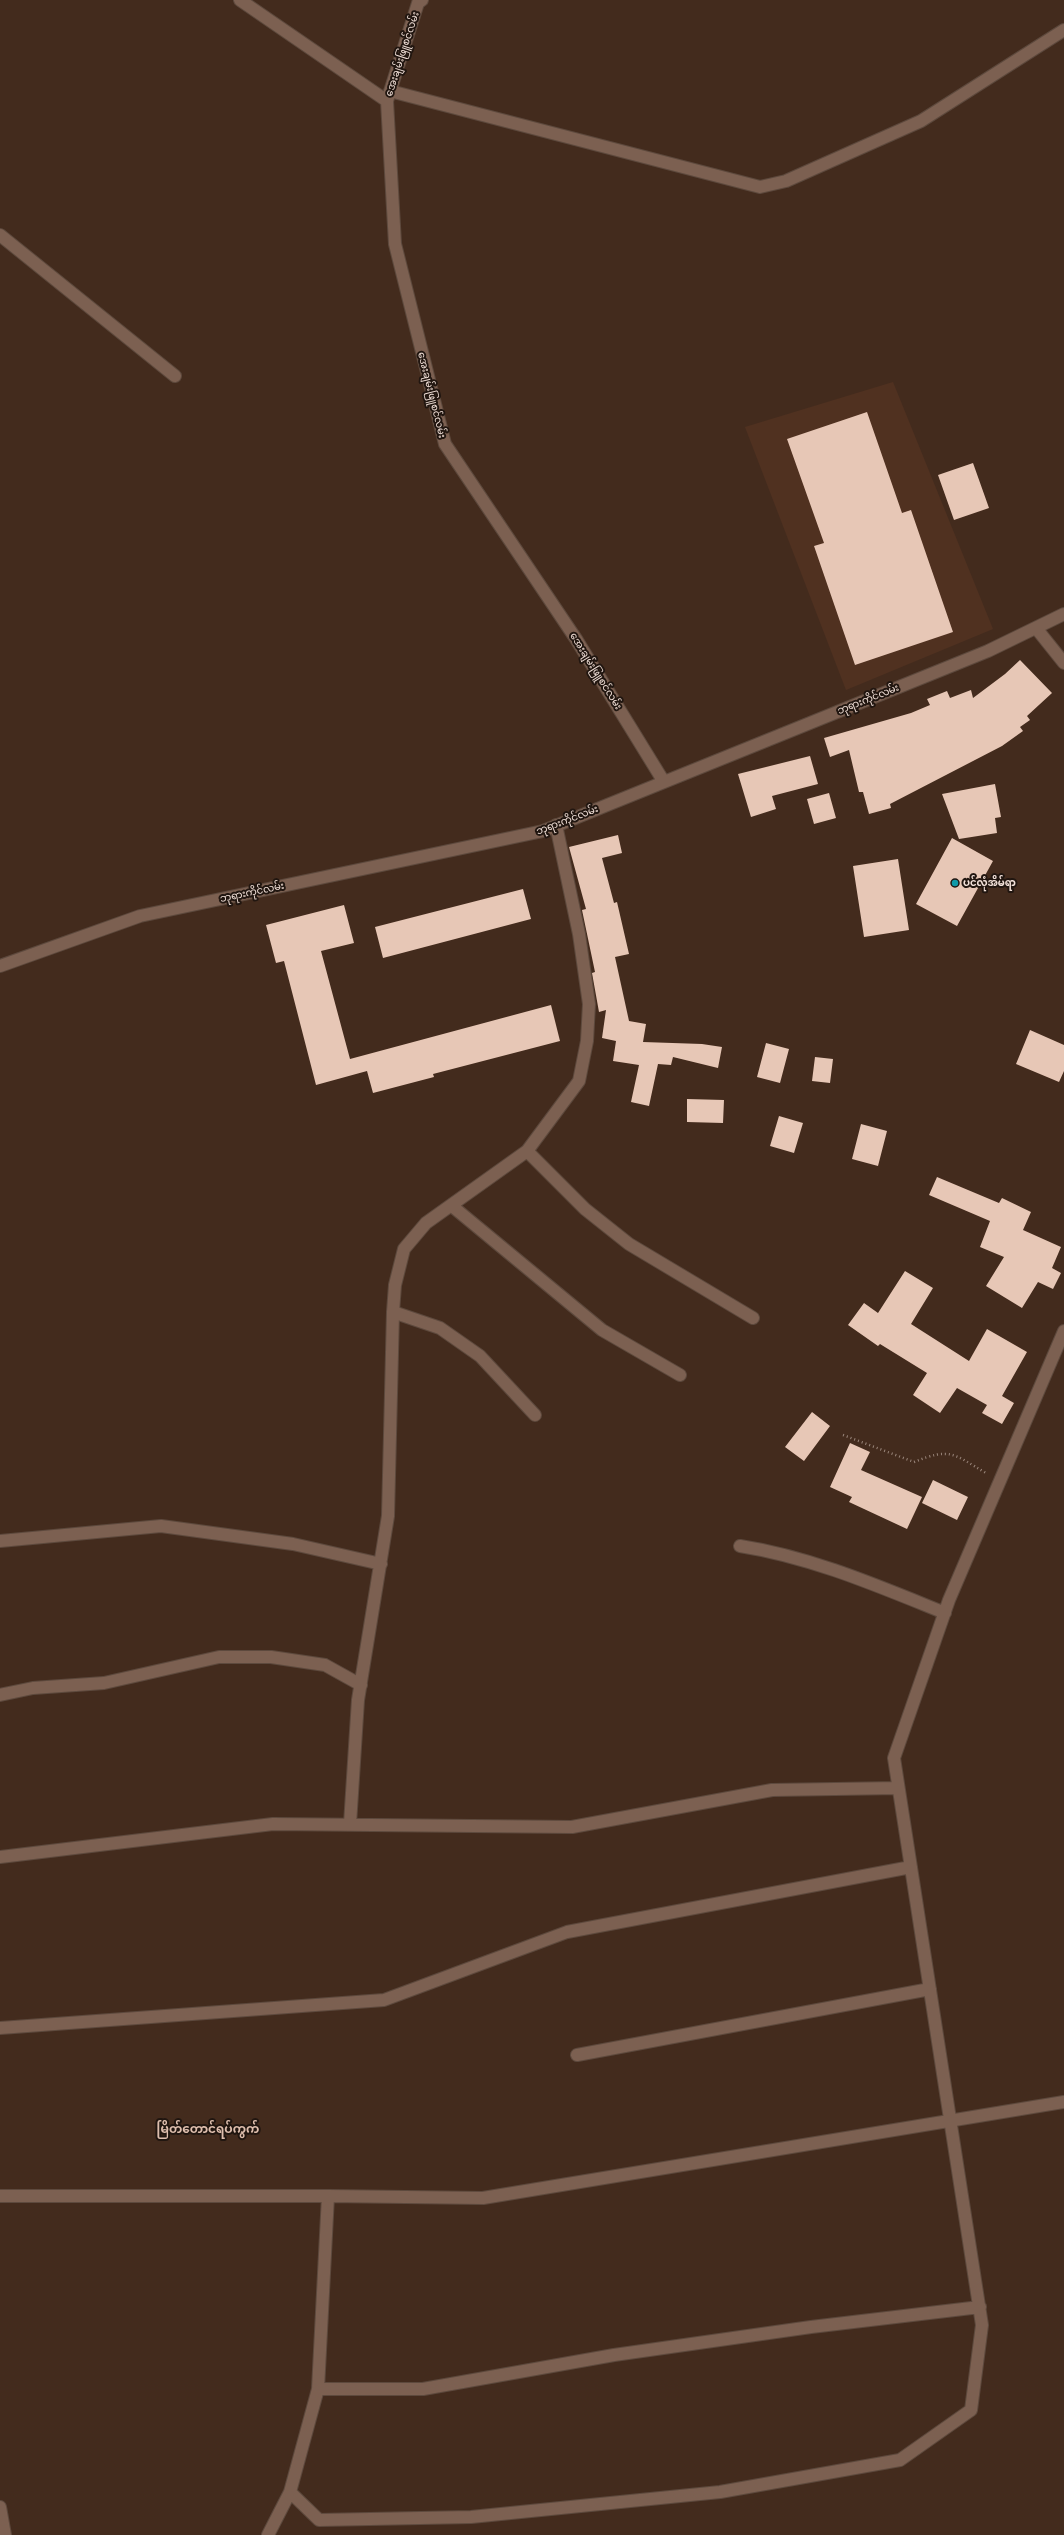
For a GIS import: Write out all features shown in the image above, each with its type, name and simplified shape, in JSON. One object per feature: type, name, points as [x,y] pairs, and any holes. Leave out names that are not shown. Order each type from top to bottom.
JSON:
[{"type":"street","points":[[240,0],[388,96],[760,187],[786,181],[921,121],[1064,30]]},
{"type":"street","name":"အေးချမ်းဖြူစင်လမ်း","points":[[418,1],[388,96],[395,244],[445,444],[576,639],[664,782]]},
{"type":"street","points":[[0,235],[175,376]]},
{"type":"street","name":"ဘုရားကိုင်လမ်း","points":[[0,966],[140,916],[535,832],[664,782],[988,651],[1064,614]]},
{"type":"street","points":[[1036,628],[1064,663]]},
{"type":"street","points":[[350,1824],[360,1685],[388,1516],[393,1312],[395,1285],[404,1249],[426,1223],[452,1206],[527,1151],[579,1081],[587,1041],[588,997],[579,934],[556,825]]},
{"type":"street","points":[[527,1151],[585,1209],[629,1244],[753,1318]]},
{"type":"street","points":[[452,1206],[602,1330],[680,1375]]},
{"type":"street","points":[[393,1312],[440,1328],[480,1356],[535,1415]]},
{"type":"street","points":[[290,2492],[319,2520],[471,2517],[720,2492],[900,2460],[971,2410],[982,2325],[980,2307],[894,1758],[945,1613],[1000,1482],[1061,1346],[1064,1331]]},
{"type":"street","points":[[0,1541],[161,1526],[293,1544],[381,1564]]},
{"type":"street","points":[[740,1546],[768,1551],[864,1580],[945,1613]]},
{"type":"street","points":[[0,1695],[33,1688],[104,1683],[218,1657],[271,1657],[325,1665],[360,1685]]},
{"type":"street","points":[[0,1856],[273,1824],[572,1827],[772,1790],[898,1788]]},
{"type":"street","points":[[0,2028],[384,2000],[567,1932],[911,1867]]},
{"type":"street","points":[[577,2055],[930,1989]]},
{"type":"street","points":[[0,2196],[328,2196],[483,2198],[950,2119],[1064,2102]]},
{"type":"street","points":[[268,2535],[290,2492],[318,2389],[328,2196]]},
{"type":"street","points":[[318,2389],[423,2388],[630,2353],[811,2327],[980,2307]]},
{"type":"street","points":[[0,2507],[5,2535]]},
{"type":"path","points":[[843,1435],[914,1462],[937,1453],[952,1454],[1000,1482]]},
{"type":"shaded area","points":[[893,382],[993,629],[846,690],[745,427]]},
{"type":"building","points":[[867,412],[902,513],[911,510],[953,632],[855,665],[814,546],[824,543],[787,439]]},
{"type":"building","points":[[973,463],[989,508],[954,520],[938,475]]},
{"type":"building","points":[[1020,660],[1052,693],[1027,716],[1030,720],[1020,727],[1023,731],[1002,746],[890,804],[891,808],[869,814],[863,792],[859,792],[849,750],[830,757],[824,738],[911,713],[930,705],[927,699],[947,691],[950,698],[971,690],[973,698],[1005,674]]},
{"type":"building","points":[[810,756],[818,784],[772,796],[776,809],[751,817],[738,774]]},
{"type":"building","points":[[995,784],[1001,817],[995,818],[997,833],[959,839],[942,794]]},
{"type":"building","points":[[829,793],[836,818],[814,824],[807,799]]},
{"type":"building","points":[[618,835],[622,853],[602,858],[614,903],[617,902],[629,954],[615,957],[629,1021],[646,1024],[643,1042],[702,1044],[722,1047],[718,1068],[673,1057],[671,1065],[658,1064],[649,1106],[631,1102],[639,1065],[613,1061],[616,1041],[602,1038],[606,1010],[599,1012],[592,973],[595,972],[582,910],[586,909],[569,847]]},
{"type":"building","name":"ပင်လုံအိမ်ရာ","points":[[952,838],[993,861],[957,926],[916,904]]},
{"type":"building","points":[[898,859],[909,930],[864,937],[853,866]]},
{"type":"building","points":[[523,889],[531,919],[383,958],[375,927]]},
{"type":"building","points":[[344,905],[354,943],[321,951],[350,1059],[551,1005],[560,1041],[433,1074],[434,1077],[373,1093],[367,1071],[316,1085],[284,961],[276,963],[266,925]]},
{"type":"building","points":[[1030,1030],[1064,1045],[1064,1071],[1059,1082],[1016,1064]]},
{"type":"building","points":[[766,1043],[789,1049],[780,1083],[757,1077]]},
{"type":"building","points":[[815,1057],[833,1059],[830,1083],[812,1081]]},
{"type":"building","points":[[687,1099],[724,1100],[723,1123],[687,1122]]},
{"type":"building","points":[[779,1116],[803,1123],[794,1153],[770,1146]]},
{"type":"building","points":[[861,1124],[887,1131],[878,1166],[852,1159]]},
{"type":"building","points":[[937,1177],[999,1203],[1002,1198],[1031,1212],[1023,1230],[1061,1247],[1052,1268],[1061,1273],[1053,1289],[1038,1282],[1022,1308],[986,1286],[1004,1257],[980,1247],[990,1221],[929,1195]]},
{"type":"building","points":[[905,1271],[933,1288],[911,1324],[969,1361],[987,1329],[1027,1352],[1002,1396],[1014,1403],[1002,1424],[982,1413],[987,1405],[957,1388],[940,1413],[913,1395],[927,1373],[880,1344],[878,1346],[848,1325],[864,1303],[878,1313]]},
{"type":"building","points":[[812,1412],[830,1426],[804,1461],[785,1447]]},
{"type":"building","points":[[850,1443],[870,1452],[861,1470],[922,1497],[907,1529],[849,1502],[852,1497],[830,1487]]},
{"type":"building","points":[[933,1480],[968,1497],[957,1520],[922,1503]]},
{"type":"place","name":"ပင်လုံအိမ်ရာ","points":[[955,883]]},
{"type":"district","name":"မြိတ်တောင်ရပ်ကွက်","points":[[208,2129]]}]
